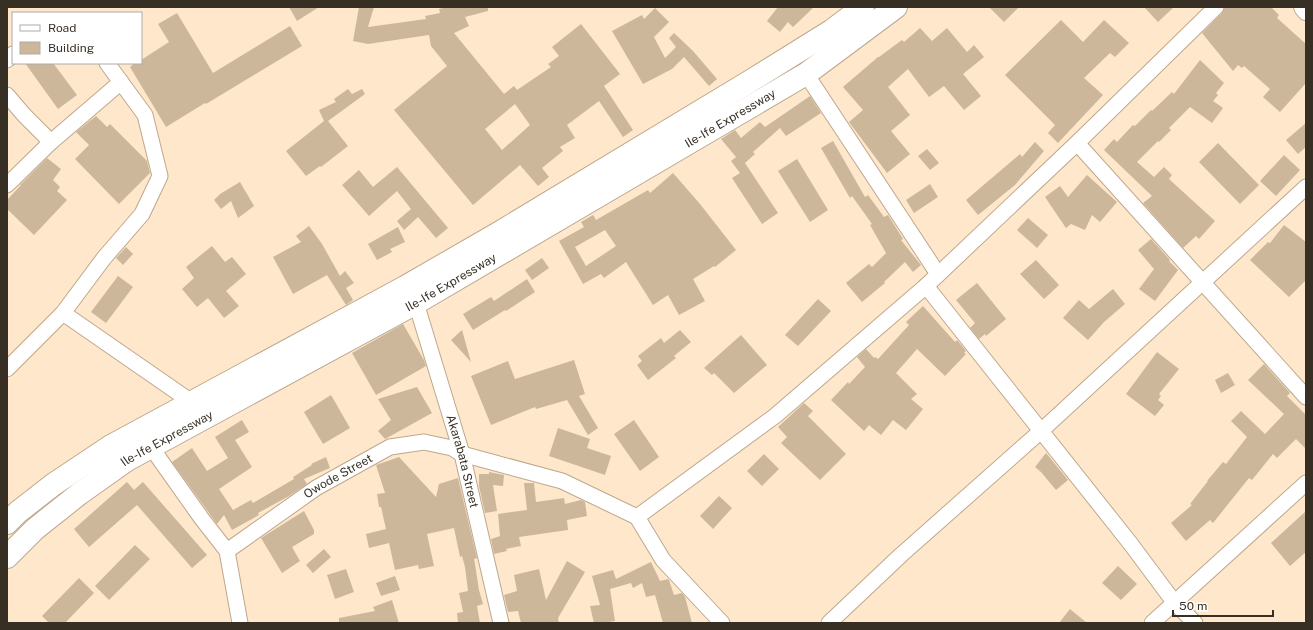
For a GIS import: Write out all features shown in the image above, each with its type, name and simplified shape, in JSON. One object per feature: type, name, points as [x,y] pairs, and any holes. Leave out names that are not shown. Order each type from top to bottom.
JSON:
[{"type":"main road","name":"Ile-Ife Expressway","points":[[7,523],[18,512],[54,484],[111,446],[405,287],[498,234],[749,82],[831,31],[863,7]]},
{"type":"main road","name":"Ile-Ife Expressway","points":[[7,557],[35,529],[79,494],[127,460],[416,303],[806,74],[896,7]]},
{"type":"street","points":[[722,623],[663,560],[637,517],[775,416],[926,286],[1077,143],[1216,7]]},
{"type":"street","points":[[1303,7],[1306,11]]},
{"type":"street","points":[[7,369],[63,313],[104,258],[142,214],[160,176],[145,115],[108,64]]},
{"type":"street","points":[[806,74],[938,274]]},
{"type":"street","points":[[7,185],[50,142],[121,82]]},
{"type":"street","points":[[7,96],[50,142]]},
{"type":"street","points":[[1077,143],[1306,397]]},
{"type":"street","points":[[829,623],[901,555],[1041,431],[1306,187]]},
{"type":"street","points":[[926,286],[1130,543],[1174,602],[1195,623]]},
{"type":"street","name":"Akarabata Street","points":[[416,303],[462,454],[501,623]]},
{"type":"street","points":[[63,313],[192,403]]},
{"type":"street","name":"Owode Street","points":[[227,551],[316,488],[390,447],[424,442],[452,448],[462,454],[562,480],[637,517]]},
{"type":"street","points":[[151,447],[202,520],[227,551],[240,623]]},
{"type":"street","points":[[1152,623],[1306,482]]},
{"type":"building","points":[[289,7],[319,7],[297,21]]},
{"type":"building","points":[[359,7],[374,7],[368,27],[426,19],[425,16],[440,13],[439,9],[447,7],[488,7],[488,11],[465,17],[469,26],[454,33],[504,94],[514,86],[517,90],[551,67],[548,64],[559,56],[552,47],[581,24],[620,74],[604,86],[633,130],[623,137],[599,101],[567,125],[575,138],[560,147],[563,151],[542,168],[549,177],[538,186],[520,165],[473,205],[394,110],[447,66],[431,46],[429,35],[368,44],[353,41]],"holes":[[[515,104],[530,125],[502,150],[485,129]]]},
{"type":"building","points":[[778,7],[814,7],[793,27],[788,22],[780,32],[767,21]]},
{"type":"building","points":[[989,7],[1019,7],[1004,22]]},
{"type":"building","points":[[1144,7],[1174,7],[1158,22]]},
{"type":"building","points":[[1225,7],[1271,7],[1279,15],[1277,18],[1306,44],[1306,83],[1280,112],[1263,97],[1270,89],[1244,66],[1242,68],[1238,65],[1233,71],[1202,33],[1222,13]]},
{"type":"building","points":[[655,8],[669,22],[654,37],[665,58],[676,47],[669,38],[674,33],[693,51],[717,79],[709,86],[684,57],[672,69],[643,84],[612,31],[642,15],[644,19]]},
{"type":"building","points":[[177,13],[213,73],[290,26],[302,46],[166,127],[130,67],[134,64],[142,64],[142,59],[169,42],[158,24]]},
{"type":"building","points":[[1061,20],[1083,42],[1104,20],[1129,43],[1115,57],[1110,53],[1084,78],[1103,95],[1058,143],[1048,133],[1055,125],[1005,75]]},
{"type":"building","points":[[920,28],[932,41],[947,28],[967,52],[974,45],[984,57],[963,74],[981,96],[964,110],[944,86],[929,97],[908,69],[888,87],[910,115],[891,131],[910,154],[887,173],[849,122],[863,110],[843,87],[878,57],[902,40],[904,42]]},
{"type":"building","points":[[1200,60],[1224,83],[1216,93],[1218,95],[1213,101],[1223,108],[1212,123],[1190,107],[1169,128],[1171,130],[1137,162],[1154,177],[1164,167],[1172,175],[1169,179],[1215,221],[1199,239],[1196,236],[1183,248],[1143,203],[1152,196],[1104,150],[1114,139],[1117,142],[1133,125],[1135,126],[1172,92],[1174,94]]},
{"type":"building","points":[[26,64],[54,64],[77,95],[58,109]]},
{"type":"building","points":[[348,89],[352,94],[362,89],[365,94],[328,121],[348,146],[321,167],[320,166],[306,176],[286,151],[324,121],[319,110],[336,102],[334,99]]},
{"type":"building","points":[[810,96],[821,113],[786,136],[780,128],[753,152],[755,154],[745,163],[778,213],[762,224],[732,178],[740,173],[731,161],[736,157],[721,139],[735,130],[741,138],[760,122],[765,127]]},
{"type":"building","points":[[96,116],[107,127],[110,124],[147,161],[150,173],[119,204],[75,159],[89,145],[76,132]]},
{"type":"building","points":[[1306,123],[1306,147],[1298,154],[1286,140]]},
{"type":"building","points":[[833,141],[865,197],[868,195],[884,217],[888,215],[903,239],[901,240],[921,265],[913,272],[905,262],[884,282],[885,283],[862,302],[846,283],[869,264],[872,267],[886,253],[870,225],[872,224],[852,196],[850,198],[821,148]]},
{"type":"building","points":[[1035,142],[1044,151],[1015,185],[978,215],[966,200],[1020,154],[1022,157]]},
{"type":"building","points":[[1218,143],[1259,185],[1240,204],[1199,162]]},
{"type":"building","points":[[927,149],[939,163],[930,170],[918,156]]},
{"type":"building","points":[[1284,155],[1300,170],[1276,196],[1260,181]]},
{"type":"building","points":[[47,158],[61,169],[53,180],[60,187],[57,191],[67,200],[34,235],[7,209],[7,200]]},
{"type":"building","points":[[797,159],[828,210],[810,222],[778,171]]},
{"type":"building","points":[[397,167],[448,228],[436,238],[418,217],[404,230],[397,221],[411,209],[397,191],[369,216],[342,185],[359,170],[373,187]]},
{"type":"building","points":[[673,173],[700,204],[736,250],[715,267],[714,266],[693,279],[705,301],[679,315],[668,295],[653,305],[626,262],[604,278],[601,274],[583,284],[559,241],[584,227],[581,222],[593,215],[596,220],[648,190],[650,193]],"holes":[[[605,230],[616,246],[586,266],[575,247]]]},
{"type":"building","points":[[1087,175],[1117,202],[1100,222],[1092,215],[1085,230],[1071,224],[1066,228],[1045,197],[1060,186],[1068,197]]},
{"type":"building","points":[[240,182],[254,206],[238,218],[231,201],[221,209],[214,200],[220,194]]},
{"type":"building","points":[[930,184],[938,197],[914,213],[906,200]]},
{"type":"building","points":[[1028,218],[1048,235],[1037,248],[1017,230]]},
{"type":"building","points":[[1284,225],[1306,242],[1306,280],[1289,297],[1250,260],[1268,242],[1270,243]]},
{"type":"building","points":[[309,226],[322,244],[340,276],[345,271],[354,283],[346,288],[353,300],[346,305],[327,275],[293,294],[273,257],[301,242],[296,236]]},
{"type":"building","points":[[398,227],[405,242],[390,249],[392,252],[377,260],[368,244]]},
{"type":"building","points":[[1151,239],[1178,270],[1155,301],[1139,289],[1154,269],[1138,250]]},
{"type":"building","points":[[212,246],[225,262],[232,257],[246,274],[226,291],[239,306],[224,318],[208,298],[197,307],[182,289],[194,278],[186,267]]},
{"type":"building","points":[[126,247],[133,254],[123,265],[116,258]]},
{"type":"building","points":[[542,258],[549,268],[532,280],[525,270]]},
{"type":"building","points":[[1036,260],[1059,285],[1044,299],[1020,274]]},
{"type":"building","points":[[118,276],[133,287],[106,323],[91,312]]},
{"type":"building","points":[[527,279],[535,292],[473,330],[463,314],[491,297],[494,301]]},
{"type":"building","points":[[977,283],[1006,319],[986,336],[985,334],[979,339],[970,328],[975,323],[956,300]]},
{"type":"building","points":[[1113,289],[1125,304],[1104,322],[1088,340],[1063,318],[1079,300],[1089,309]]},
{"type":"building","points":[[818,299],[831,311],[798,346],[785,335]]},
{"type":"building","points":[[923,306],[955,342],[957,340],[966,351],[964,353],[966,354],[945,376],[917,349],[896,373],[917,394],[911,399],[923,409],[906,430],[893,420],[881,435],[869,425],[864,431],[831,400],[865,367],[857,357],[866,349],[874,358],[875,357],[878,359],[909,325],[906,322]]},
{"type":"building","points":[[403,324],[426,366],[376,395],[352,353]]},
{"type":"building","points":[[462,330],[471,362],[451,340]]},
{"type":"building","points":[[680,330],[691,342],[674,356],[676,358],[648,380],[637,365],[642,361],[638,356],[661,338],[664,343]]},
{"type":"building","points":[[741,335],[767,365],[734,393],[714,373],[712,375],[704,368]]},
{"type":"building","points":[[1157,352],[1179,369],[1159,394],[1161,396],[1158,400],[1164,405],[1155,416],[1126,394]]},
{"type":"building","points":[[574,360],[585,394],[579,396],[598,428],[588,435],[567,400],[536,409],[535,407],[491,425],[471,376],[508,361],[515,379]]},
{"type":"building","points":[[1264,364],[1290,393],[1287,396],[1306,415],[1306,449],[1296,439],[1277,458],[1273,454],[1252,480],[1249,478],[1213,523],[1210,520],[1186,541],[1171,523],[1192,505],[1190,504],[1207,481],[1223,462],[1226,464],[1247,437],[1231,421],[1241,411],[1265,434],[1284,414],[1248,380]]},
{"type":"building","points":[[1228,373],[1235,385],[1221,393],[1215,380]]},
{"type":"building","points":[[417,387],[432,413],[385,439],[378,431],[391,420],[378,399]]},
{"type":"building","points":[[331,395],[350,428],[323,444],[304,412]]},
{"type":"building","points":[[804,403],[813,411],[808,416],[846,454],[820,480],[781,443],[787,437],[778,427]]},
{"type":"building","points":[[242,420],[249,432],[235,440],[252,467],[219,489],[233,510],[251,500],[253,503],[294,479],[293,477],[312,465],[311,464],[326,457],[330,468],[304,479],[307,484],[258,513],[259,515],[232,530],[224,515],[217,524],[172,462],[192,448],[207,471],[228,458],[215,437]]},
{"type":"building","points":[[634,420],[659,457],[640,471],[614,434]]},
{"type":"building","points":[[558,428],[590,439],[587,448],[611,456],[605,475],[549,456]]},
{"type":"building","points":[[1046,453],[1068,480],[1056,490],[1035,467]]},
{"type":"building","points":[[764,454],[779,469],[762,486],[747,471]]},
{"type":"building","points":[[399,457],[436,497],[439,484],[458,478],[477,558],[474,559],[483,604],[477,606],[480,623],[458,623],[457,613],[463,612],[459,593],[468,591],[465,567],[462,556],[460,557],[454,528],[427,534],[434,566],[419,569],[418,565],[395,570],[389,543],[369,548],[366,534],[386,529],[381,507],[379,507],[377,494],[385,493],[376,465]]},
{"type":"building","points":[[489,472],[504,475],[503,486],[493,485],[497,511],[485,513],[479,486],[479,474],[489,474]]},
{"type":"building","points":[[127,482],[134,490],[143,482],[207,555],[192,568],[137,505],[89,547],[74,529]]},
{"type":"building","points":[[524,483],[534,483],[536,502],[564,498],[565,504],[581,500],[585,502],[587,516],[567,520],[568,530],[519,537],[521,546],[506,549],[507,551],[494,554],[491,539],[500,536],[498,514],[527,510]]},
{"type":"building","points":[[719,496],[732,508],[713,529],[700,516]]},
{"type":"building","points":[[304,511],[314,530],[314,534],[292,547],[300,561],[282,573],[261,538]]},
{"type":"building","points":[[1306,511],[1306,552],[1290,566],[1271,543]]},
{"type":"building","points":[[135,545],[150,559],[109,600],[95,586]]},
{"type":"building","points":[[324,549],[331,557],[313,573],[306,565]]},
{"type":"building","points":[[567,561],[585,572],[558,618],[559,623],[521,623],[518,611],[508,612],[504,595],[517,591],[514,575],[539,569],[546,600]]},
{"type":"building","points":[[651,562],[660,581],[668,579],[674,595],[682,593],[685,597],[692,623],[663,623],[655,595],[646,597],[642,583],[633,588],[631,583],[610,589],[615,621],[594,623],[590,606],[600,605],[592,576],[613,570],[616,579]]},
{"type":"building","points":[[1118,566],[1137,584],[1121,600],[1102,583]]},
{"type":"building","points":[[346,569],[354,592],[335,599],[327,575]]},
{"type":"building","points":[[395,576],[400,590],[381,596],[376,583]]},
{"type":"building","points":[[79,578],[94,593],[65,623],[49,623],[42,616]]},
{"type":"building","points":[[392,600],[399,623],[339,623],[339,618],[375,611],[373,607]]},
{"type":"building","points":[[1070,609],[1087,623],[1059,623]]}]
